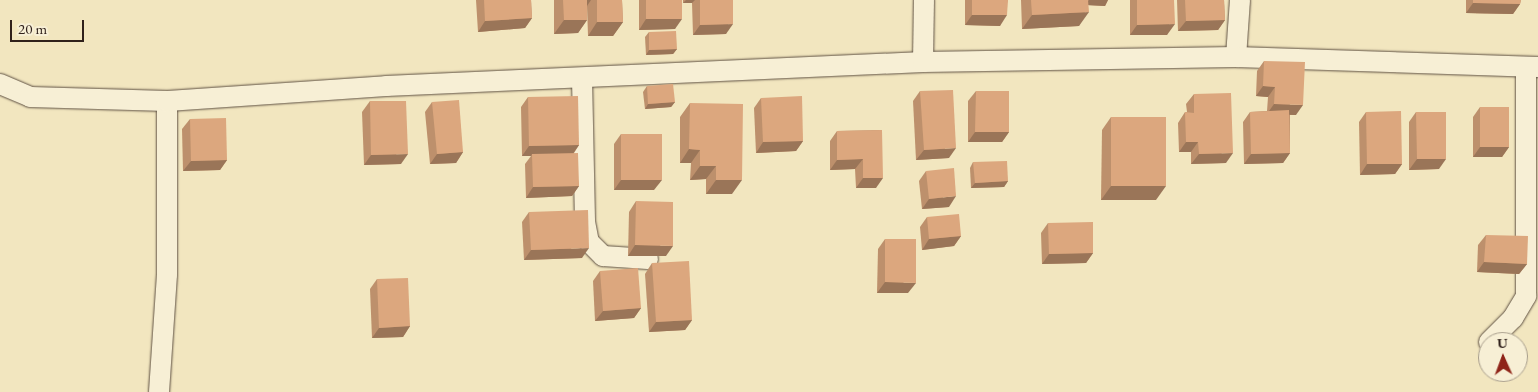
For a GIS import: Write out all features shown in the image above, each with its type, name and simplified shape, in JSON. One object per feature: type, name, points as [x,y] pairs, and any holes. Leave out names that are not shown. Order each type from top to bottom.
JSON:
[{"type":"street","points":[[923,62],[924,0]]},
{"type":"street","points":[[1236,57],[1240,0]]},
{"type":"street","points":[[0,84],[39,97],[167,101],[386,86],[923,62],[1236,57],[1532,67],[1526,296],[1513,318],[1499,332]]},
{"type":"street","points":[[582,78],[584,222],[589,242],[603,256],[648,259]]},
{"type":"street","points":[[159,392],[167,274],[167,101]]},
{"type":"building","points":[[484,0],[531,0],[532,18],[485,21]]},
{"type":"building","points":[[563,0],[587,0],[587,20],[564,20]]},
{"type":"building","points":[[597,0],[622,0],[623,22],[597,22]]},
{"type":"building","points":[[646,0],[682,0],[682,19],[646,19]]},
{"type":"building","points":[[700,0],[733,0],[733,24],[700,25]]},
{"type":"building","points":[[972,0],[1008,0],[1007,15],[972,15]]},
{"type":"building","points":[[1031,0],[1088,0],[1089,12],[1032,15]]},
{"type":"building","points":[[1137,0],[1174,0],[1175,24],[1137,25]]},
{"type":"building","points":[[1185,0],[1224,0],[1225,20],[1186,21]]},
{"type":"building","points":[[1473,0],[1521,0],[1520,4],[1473,3]]},
{"type":"building","points":[[676,31],[677,49],[649,50],[649,32]]},
{"type":"building","points":[[1264,61],[1305,62],[1303,105],[1274,104],[1275,87],[1263,86]]},
{"type":"building","points":[[673,84],[675,102],[648,104],[647,86]]},
{"type":"building","points":[[953,90],[956,148],[924,150],[920,91]]},
{"type":"building","points":[[976,91],[1009,91],[1009,132],[975,132]]},
{"type":"building","points":[[1231,93],[1233,153],[1199,154],[1198,142],[1186,142],[1185,112],[1194,113],[1194,94]]},
{"type":"building","points":[[578,96],[579,145],[529,146],[528,97]]},
{"type":"building","points":[[802,96],[803,141],[763,142],[761,98]]},
{"type":"building","points":[[459,100],[463,152],[437,154],[432,102]]},
{"type":"building","points":[[370,101],[406,101],[408,154],[371,155]]},
{"type":"building","points":[[690,103],[743,104],[742,180],[716,180],[716,166],[700,166],[700,150],[689,149]]},
{"type":"building","points":[[1480,107],[1509,107],[1509,147],[1480,147]]},
{"type":"building","points":[[1289,110],[1290,153],[1251,154],[1250,112]]},
{"type":"building","points":[[1401,111],[1402,164],[1367,164],[1366,112]]},
{"type":"building","points":[[1416,112],[1446,112],[1446,159],[1417,159]]},
{"type":"building","points":[[1111,117],[1166,117],[1166,186],[1111,186]]},
{"type":"building","points":[[226,118],[227,160],[191,161],[190,119]]},
{"type":"building","points":[[882,130],[883,178],[863,178],[863,159],[837,160],[837,131]]},
{"type":"building","points":[[621,134],[662,134],[662,180],[621,180]]},
{"type":"building","points":[[578,153],[579,186],[533,187],[532,154]]},
{"type":"building","points":[[1007,161],[1008,181],[975,183],[973,162]]},
{"type":"building","points":[[954,168],[956,196],[929,199],[926,171]]},
{"type":"building","points":[[636,201],[673,202],[673,246],[635,245]]},
{"type":"building","points":[[588,210],[589,248],[531,250],[529,212]]},
{"type":"building","points":[[959,214],[961,236],[929,239],[927,217]]},
{"type":"building","points":[[1093,222],[1093,253],[1049,254],[1048,223]]},
{"type":"building","points":[[1486,235],[1528,236],[1527,264],[1484,262]]},
{"type":"building","points":[[885,239],[916,239],[916,283],[885,282]]},
{"type":"building","points":[[689,261],[692,320],[656,322],[652,263]]},
{"type":"building","points":[[638,268],[641,308],[603,311],[600,271]]},
{"type":"building","points":[[408,278],[410,326],[379,328],[377,279]]}]
